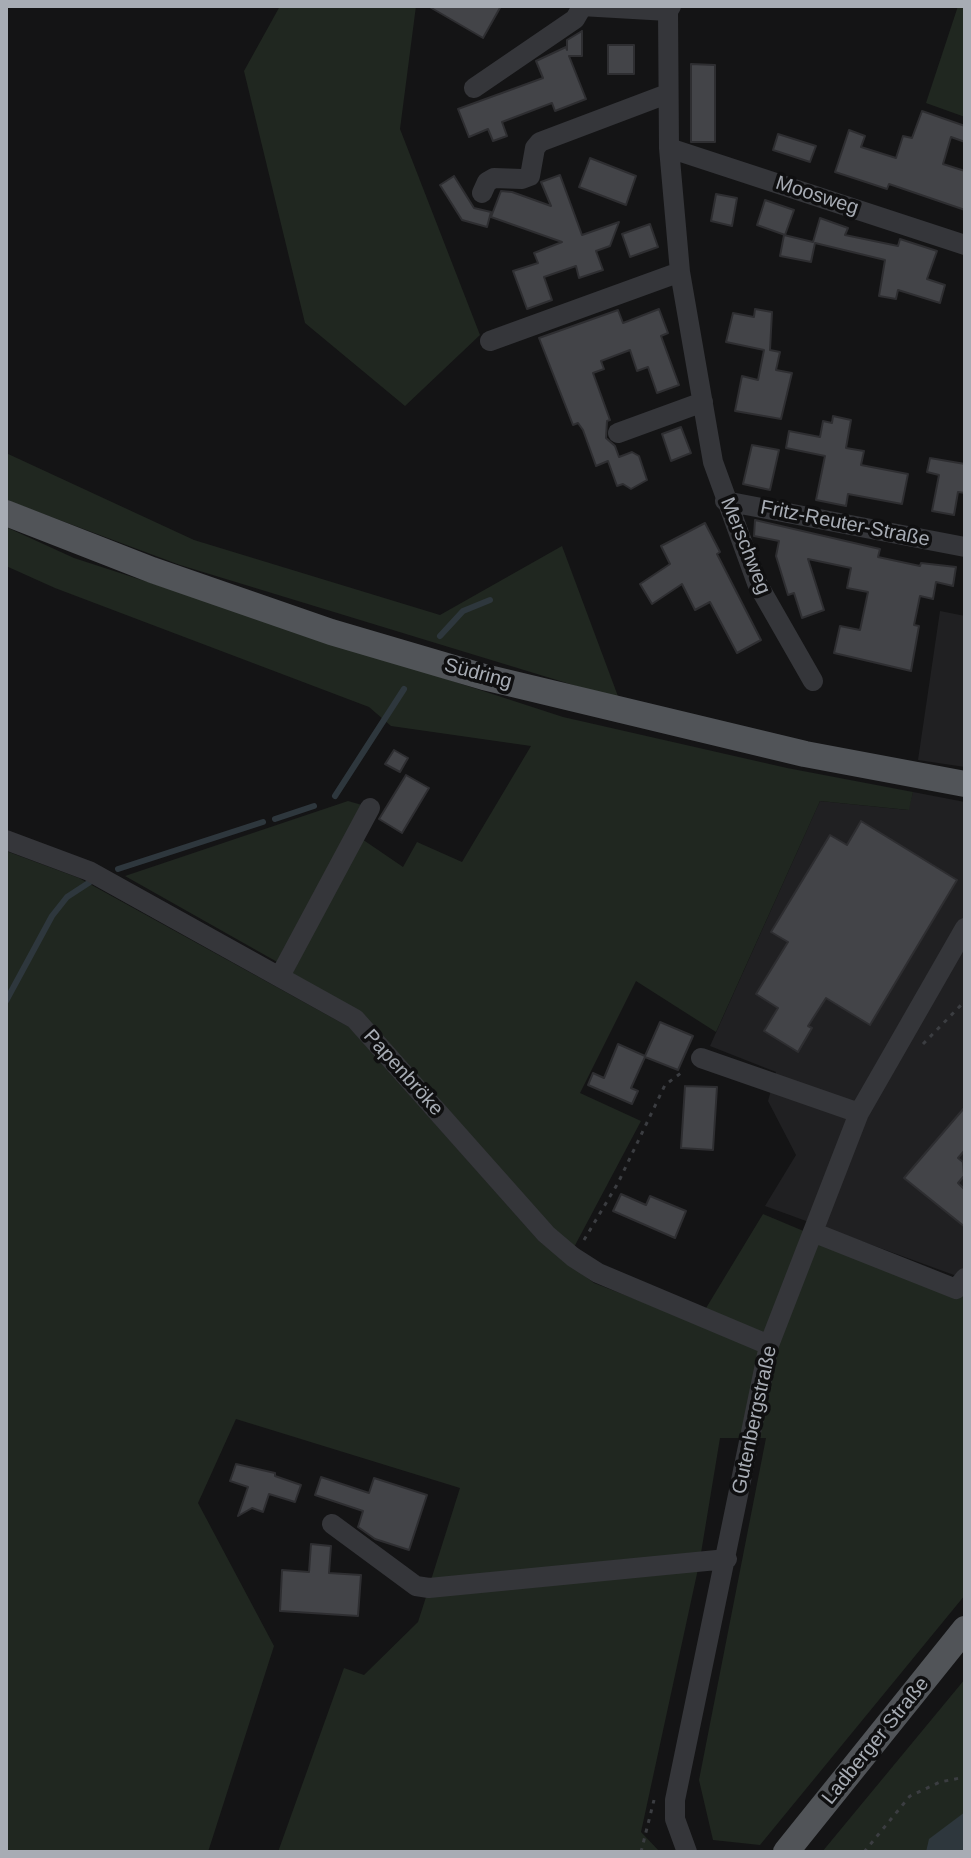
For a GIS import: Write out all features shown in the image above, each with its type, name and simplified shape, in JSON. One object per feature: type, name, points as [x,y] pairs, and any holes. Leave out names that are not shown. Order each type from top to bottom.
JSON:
[{"type":"main road","name":"Südring","points":[[6,513],[152,570],[331,632],[484,677],[791,751],[965,784]]},
{"type":"main road","name":"Ladberger Straße","points":[[786,1852],[965,1629]]},
{"type":"street","name":"Merschweg","points":[[582,6],[669,9],[669,148],[680,272],[713,462],[757,583],[813,681]]},
{"type":"street","points":[[474,88],[575,19],[582,6]]},
{"type":"street","points":[[482,193],[487,182],[494,178],[522,179],[530,176],[535,148],[550,137],[667,94]]},
{"type":"street","name":"Moosweg","points":[[669,148],[965,245]]},
{"type":"street","points":[[490,341],[680,272]]},
{"type":"street","points":[[618,433],[703,402]]},
{"type":"street","name":"Fritz-Reuter-Straße","points":[[725,501],[965,547]]},
{"type":"street","points":[[280,976],[370,808]]},
{"type":"street","name":"Papenbröke","points":[[6,840],[89,871],[355,1019],[546,1234],[573,1257],[598,1273],[769,1345]]},
{"type":"street","name":"Gutenbergstraße","points":[[687,1852],[675,1819],[675,1800],[769,1345],[859,1113],[965,928]]},
{"type":"street","points":[[701,1058],[859,1113]]},
{"type":"street","points":[[815,1233],[956,1289],[965,1278]]},
{"type":"street","points":[[332,1524],[416,1586],[429,1588],[727,1559]]},
{"type":"path","points":[[573,1257],[618,1183],[665,1085],[701,1058]]},
{"type":"path","points":[[864,1852],[910,1796],[940,1782],[965,1777]]},
{"type":"shaded area","points":[[280,6],[416,6],[400,129],[480,335],[405,406],[305,323],[244,71]]},
{"type":"shaded area","points":[[958,6],[965,6],[965,117],[926,103]]},
{"type":"shaded area","points":[[6,453],[194,540],[440,615],[562,546],[619,699],[180,565],[6,500]]},
{"type":"shaded area","points":[[6,527],[74,558],[563,717],[787,768],[913,792],[909,810],[820,801],[716,1032],[636,981],[580,1093],[641,1121],[572,1251],[360,1012],[292,974],[362,839],[403,867],[417,842],[462,862],[531,746],[391,726],[369,707],[55,588],[6,566]]},
{"type":"shaded area","points":[[940,611],[965,616],[965,767],[918,760]]},
{"type":"shaded area","points":[[913,792],[965,802],[965,1279],[765,1206],[796,1155],[768,1101],[776,1072],[710,1046],[820,801],[908,810]]},
{"type":"shaded area","points":[[348,801],[362,805],[279,963],[125,876]]},
{"type":"shaded area","points":[[6,851],[79,878],[349,1027],[539,1241],[594,1283],[697,1323],[763,1214],[956,1295],[965,1295],[965,1595],[760,1845],[713,1840],[699,1780],[766,1438],[720,1438],[701,1553],[431,1580],[460,1488],[236,1419],[198,1503],[274,1646],[208,1852],[6,1852]]},
{"type":"shaded area","points":[[698,1569],[641,1832],[660,1852],[278,1852],[344,1668],[364,1675],[418,1622],[426,1597]]},
{"type":"shaded area","points":[[965,1679],[965,1852],[822,1852]]},
{"type":"shaded area","points":[[965,1812],[965,1852],[926,1852],[929,1839]]},
{"type":"building","points":[[428,6],[501,6],[483,38]]},
{"type":"building","points":[[582,31],[582,56],[569,56],[586,99],[555,111],[552,103],[502,122],[507,136],[493,141],[488,129],[469,137],[458,109],[543,78],[536,61],[566,47],[567,50],[567,40]]},
{"type":"building","points":[[608,45],[634,45],[634,74],[608,74]]},
{"type":"building","points":[[691,64],[715,65],[715,142],[691,142]]},
{"type":"building","points":[[922,111],[965,126],[965,142],[951,137],[943,164],[965,171],[965,210],[889,184],[887,189],[835,172],[849,130],[865,136],[861,147],[896,158],[903,136],[912,138]]},
{"type":"building","points":[[778,134],[816,146],[810,162],[773,150]]},
{"type":"building","points":[[590,158],[636,176],[626,205],[579,187]]},
{"type":"building","points":[[560,175],[582,235],[619,222],[610,246],[596,251],[603,270],[579,278],[576,266],[544,277],[552,300],[527,309],[513,271],[538,263],[534,253],[562,242],[491,217],[501,191],[551,206],[541,182]]},
{"type":"building","points":[[454,176],[474,208],[491,212],[487,227],[462,220],[440,185]]},
{"type":"building","points":[[716,194],[737,198],[732,226],[711,221]]},
{"type":"building","points":[[765,200],[794,210],[785,235],[757,225]]},
{"type":"building","points":[[820,218],[848,228],[845,235],[898,246],[900,239],[937,251],[927,279],[945,285],[940,303],[898,290],[896,299],[879,296],[885,260],[815,243],[811,262],[780,256],[784,235],[813,242]]},
{"type":"building","points":[[650,224],[658,247],[630,257],[622,234]]},
{"type":"building","points":[[659,309],[668,333],[661,336],[679,385],[657,393],[648,367],[637,371],[630,350],[601,361],[604,369],[593,373],[610,420],[607,421],[606,438],[615,446],[619,457],[632,452],[639,456],[647,480],[631,489],[623,484],[617,486],[608,461],[596,466],[583,430],[578,423],[573,425],[539,338],[618,310],[623,323]]},
{"type":"building","points":[[755,309],[772,312],[770,350],[780,352],[776,370],[792,373],[781,419],[735,411],[742,376],[758,380],[764,350],[726,342],[733,313],[754,317]]},
{"type":"building","points":[[833,416],[851,420],[846,448],[864,451],[861,465],[908,474],[902,504],[848,494],[846,506],[816,500],[825,456],[786,448],[789,431],[820,437],[823,421],[832,423]]},
{"type":"building","points":[[681,427],[691,453],[671,461],[662,434]]},
{"type":"building","points":[[752,445],[779,450],[770,490],[743,484]]},
{"type":"building","points":[[930,458],[965,464],[965,493],[958,492],[954,515],[932,511],[939,475],[927,472]]},
{"type":"building","points":[[755,520],[880,549],[878,557],[920,566],[921,563],[956,567],[953,586],[936,582],[933,599],[920,596],[914,625],[919,626],[911,671],[834,653],[840,626],[860,630],[868,592],[847,588],[851,568],[808,559],[824,610],[802,618],[794,593],[788,595],[776,556],[779,541],[754,536]]},
{"type":"building","points":[[705,523],[720,552],[717,554],[761,640],[737,653],[710,602],[695,610],[682,584],[652,604],[640,584],[670,564],[661,546]]},
{"type":"building","points":[[394,750],[408,758],[400,772],[385,764]]},
{"type":"building","points":[[406,775],[429,788],[402,833],[379,819]]},
{"type":"building","points":[[861,821],[957,880],[870,1025],[826,998],[808,1026],[812,1028],[798,1052],[764,1031],[778,1008],[756,994],[788,942],[771,932],[830,835],[847,845]]},
{"type":"building","points":[[660,1022],[693,1036],[678,1070],[645,1057],[631,1088],[638,1091],[632,1104],[588,1085],[593,1073],[604,1078],[618,1044],[645,1056]]},
{"type":"building","points":[[685,1086],[717,1087],[713,1150],[681,1148]]},
{"type":"building","points":[[965,1107],[965,1150],[958,1158],[963,1162],[964,1176],[958,1183],[965,1190],[965,1227],[904,1178]]},
{"type":"building","points":[[621,1194],[646,1205],[650,1196],[686,1211],[675,1238],[613,1211]]},
{"type":"building","points":[[236,1464],[275,1473],[275,1476],[301,1485],[295,1502],[269,1494],[263,1512],[252,1508],[238,1516],[248,1487],[230,1481]]},
{"type":"building","points":[[321,1477],[369,1493],[374,1478],[427,1495],[409,1550],[375,1539],[358,1527],[363,1511],[315,1495]]},
{"type":"building","points":[[311,1544],[331,1546],[329,1573],[361,1575],[358,1616],[280,1611],[282,1570],[309,1572]]},
{"type":"waterway","points":[[440,636],[463,611],[490,600]]},
{"type":"waterway","points":[[335,796],[404,689]]},
{"type":"waterway","points":[[275,819],[314,806]]},
{"type":"waterway","points":[[118,869],[263,822]]},
{"type":"waterway","points":[[6,1001],[52,916],[67,897],[90,882]]}]
